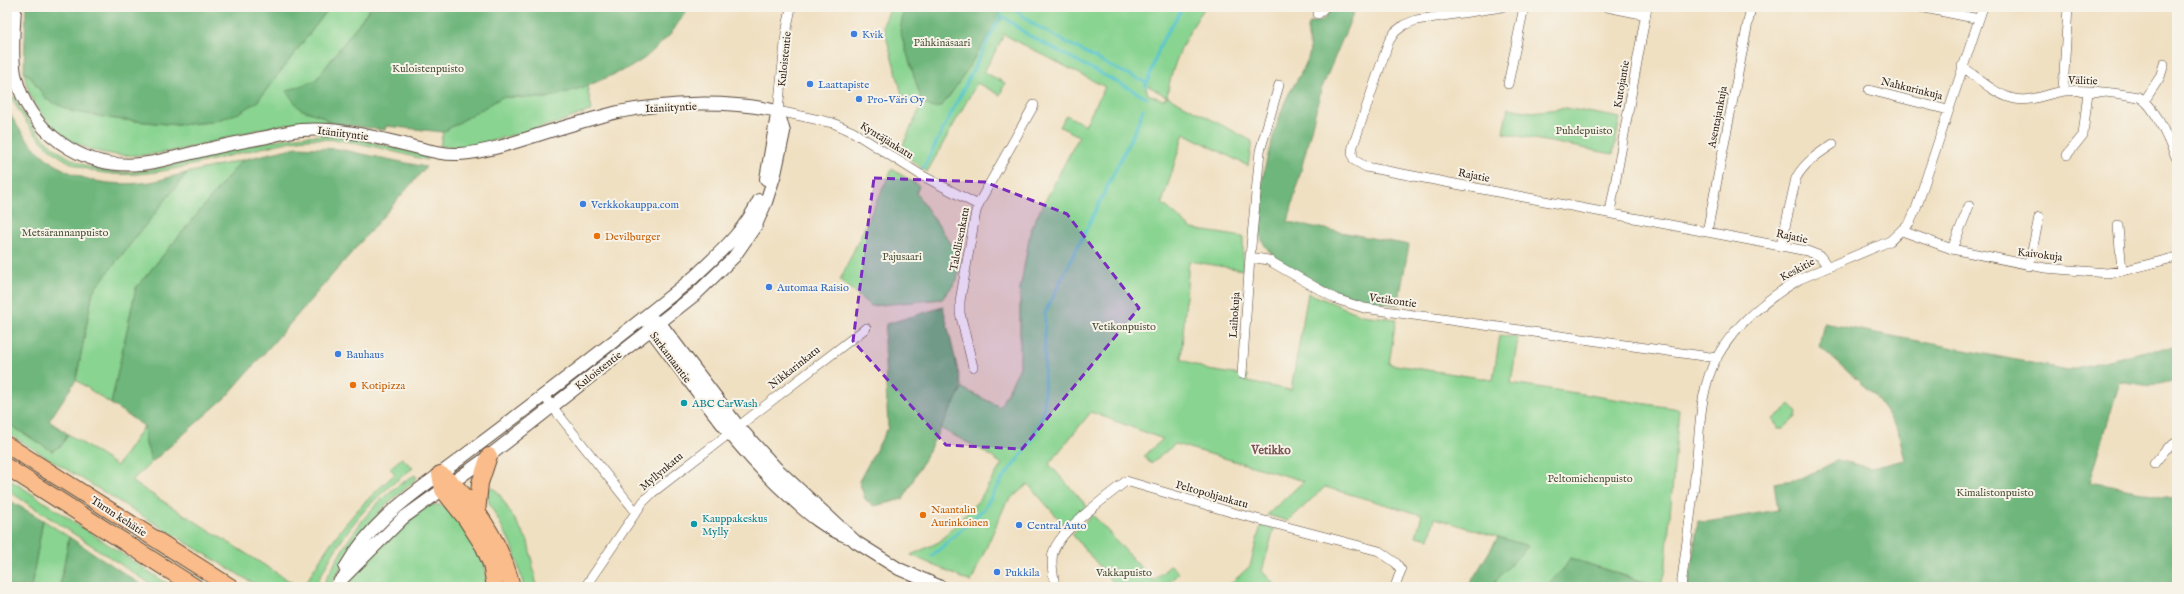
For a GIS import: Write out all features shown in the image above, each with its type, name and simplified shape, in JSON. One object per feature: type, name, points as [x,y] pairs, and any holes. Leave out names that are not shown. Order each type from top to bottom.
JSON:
[{"type":"highway","name":"Turun kehätie","points":[[7,445],[231,587]]},
{"type":"highway","points":[[477,513],[480,483],[489,456]]},
{"type":"highway","name":"Turun kehätie","points":[[7,467],[195,587]]},
{"type":"highway","points":[[445,482],[477,513],[499,550],[512,587]]},
{"type":"highway","points":[[445,482],[484,547],[491,564],[495,587]]},
{"type":"street","name":"Itäniityntie","points":[[15,7],[13,45],[16,74],[22,94],[32,113],[47,132],[61,143],[91,158],[118,164],[151,163],[302,130],[345,131],[432,151],[456,154],[486,150],[606,115],[640,109],[687,105],[756,107],[778,111]]},
{"type":"street","name":"Kuloistentie","points":[[445,482],[543,395],[684,285],[725,248],[748,221],[759,199],[766,178],[778,111],[786,34],[791,7]]},
{"type":"street","points":[[1318,14],[1325,7]]},
{"type":"street","name":"Rajatie","points":[[1502,7],[1416,20],[1404,25],[1395,32],[1384,54],[1353,146],[1352,154],[1354,160],[1366,167],[1781,245],[1814,253],[1820,256],[1828,266]]},
{"type":"street","points":[[1508,84],[1524,7]]},
{"type":"street","points":[[1607,7],[1646,11]]},
{"type":"street","name":"Asentajankuja","points":[[1707,232],[1751,7]]},
{"type":"street","points":[[1920,7],[1979,19]]},
{"type":"street","name":"Keskitie","points":[[1681,587],[1704,395],[1717,358],[1731,336],[1778,293],[1800,279],[1828,266],[1890,241],[1902,231],[1916,209],[1962,66],[1983,7]]},
{"type":"street","points":[[2063,91],[2068,7]]},
{"type":"street","name":"Kutojantie","points":[[1610,212],[1646,11]]},
{"type":"street","points":[[2164,64],[2160,77],[2145,100],[2153,111],[2177,159]]},
{"type":"street","name":"Välitie","points":[[1962,66],[2002,94],[2011,98],[2027,100],[2063,91],[2132,96],[2145,100]]},
{"type":"street","points":[[1250,257],[1260,151],[1279,85]]},
{"type":"street","name":"Nahkurinkuja","points":[[1869,90],[1948,110]]},
{"type":"street","points":[[2067,155],[2083,135],[2088,92]]},
{"type":"street","name":"Talollisenkatu","points":[[972,367],[960,313],[960,301],[978,205],[1034,105]]},
{"type":"street","name":"Kuloistentie","points":[[338,584],[346,567],[380,522],[397,506],[445,482],[489,456],[696,294],[722,270],[744,244],[756,225],[771,188],[782,149],[784,132],[778,111]]},
{"type":"street","name":"Kyntäjänkatu","points":[[778,111],[833,123],[864,138],[921,175],[978,205]]},
{"type":"street","points":[[1781,245],[1796,178],[1801,168],[1809,160],[1833,144]]},
{"type":"street","points":[[1952,249],[1969,206]]},
{"type":"street","points":[[2029,266],[2039,217]]},
{"type":"street","points":[[2118,226],[2122,271]]},
{"type":"street","name":"Kaivokuja","points":[[1902,231],[1952,249],[2029,266],[2107,273],[2122,271],[2177,257]]},
{"type":"street","name":"Vetikontie","points":[[1250,257],[1268,260],[1336,299],[1364,308],[1717,358]]},
{"type":"street","name":"Laihokuja","points":[[1242,374],[1250,257]]},
{"type":"street","name":"Sarkamaantie","points":[[645,316],[655,326],[772,481],[799,506],[832,531],[849,537],[899,568],[941,587]]},
{"type":"street","name":"Nikkarinkatu","points":[[733,429],[866,328]]},
{"type":"street","points":[[543,395],[636,512]]},
{"type":"street","name":"Myllynkatu","points":[[585,587],[643,502],[663,484],[733,429]]},
{"type":"street","points":[[2154,464],[2166,449],[2177,442]]},
{"type":"street","name":"Peltopohjankatu","points":[[1055,587],[1052,554],[1059,540],[1076,523],[1126,481],[1234,513],[1379,551],[1396,563],[1400,570],[1395,587]]},
{"type":"highlighted area","points":[[874,178],[985,182],[1067,214],[1139,308],[1022,449],[946,445],[853,341]]},
{"type":"green space","points":[[26,7],[330,7],[257,102],[239,113],[212,122],[177,125],[115,119],[71,111],[46,99],[30,76],[24,72]]},
{"type":"green space","points":[[330,7],[371,7],[316,80],[306,83],[300,109],[321,116],[330,123],[316,122],[282,125],[161,153],[132,155],[104,153],[77,144],[53,127],[38,109],[30,95],[25,80],[24,72],[30,76],[46,99],[115,119],[177,125],[212,122],[257,102]]},
{"type":"green space","name":"Kuloistenpuisto","points":[[371,7],[689,7],[670,35],[645,58],[631,67],[587,86],[547,98],[502,97],[443,132],[386,126],[385,130],[330,123],[321,116],[300,109],[286,91],[316,80]]},
{"type":"green space","points":[[891,7],[1205,7],[1186,39],[1176,61],[1167,96],[1252,141],[1248,166],[1184,133],[1162,203],[1192,229],[1243,237],[1243,270],[1189,261],[1181,359],[1208,370],[1247,376],[1247,382],[1291,390],[1308,293],[1362,315],[1396,319],[1389,364],[1493,380],[1500,335],[1518,338],[1511,383],[1679,409],[1665,574],[1660,587],[1570,558],[1565,567],[1545,587],[1490,587],[1528,546],[1435,518],[1429,539],[1416,536],[1422,515],[1325,487],[1288,521],[1267,515],[1304,481],[1175,444],[1151,464],[1144,456],[1163,439],[1091,412],[1049,464],[1087,506],[1065,526],[1028,484],[1006,503],[971,582],[911,555],[939,542],[979,500],[1002,464],[980,449],[940,428],[962,388],[1000,407],[1020,367],[1020,290],[1031,228],[1079,136],[1060,127],[1066,115],[1085,125],[1105,87],[1003,34],[1002,39],[984,72],[1005,83],[1000,95],[977,83],[927,172],[900,151],[921,106],[903,98],[883,25]],"holes":[[[1145,84],[1167,97],[1163,100],[1148,94]]]},
{"type":"green space","name":"Pähkinäsaari","points":[[904,7],[998,7],[1002,18],[941,107],[933,108],[922,102],[900,31]]},
{"type":"green space","points":[[1333,7],[1356,7],[1321,90],[1288,222],[1409,245],[1398,305],[1355,298],[1341,294],[1321,285],[1285,264],[1267,248],[1262,240],[1259,226],[1261,191],[1264,172],[1274,135],[1284,104],[1309,55],[1310,47],[1308,27],[1310,23],[1323,20]]},
{"type":"green space","points":[[587,86],[592,110],[557,123],[466,148],[440,146],[443,132],[502,97],[547,98]]},
{"type":"green space","points":[[15,97],[23,113],[34,128],[61,152],[77,162],[111,172],[130,172],[152,169],[196,160],[261,143],[320,135],[367,141],[428,156],[427,160],[353,142],[308,139],[296,140],[188,166],[154,172],[121,174],[90,170],[61,157],[35,134],[12,98]]},
{"type":"green space","name":"Metsärannanpuisto","points":[[7,108],[18,127],[31,144],[45,157],[62,168],[80,176],[99,182],[120,184],[142,183],[187,173],[93,291],[76,380],[49,421],[68,434],[62,445],[52,451],[7,423]]},
{"type":"green space","name":"Puhdepuisto","points":[[1508,108],[1532,112],[1566,108],[1620,118],[1613,154],[1503,133]]},
{"type":"green space","points":[[297,147],[338,149],[426,167],[227,396],[152,462],[146,444],[144,426],[111,404],[136,288],[242,160]]},
{"type":"green space","points":[[242,160],[136,288],[111,404],[76,380],[93,291],[187,173]]},
{"type":"green space","name":"Pajusaari","points":[[892,169],[919,186],[916,193],[961,258],[957,280],[942,299],[871,306],[840,280]]},
{"type":"green space","points":[[943,307],[962,388],[903,499],[874,506],[865,499],[859,481],[888,428],[884,341],[886,324]]},
{"type":"green space","name":"Kimalistonpuisto","points":[[1824,323],[2068,370],[2154,349],[2177,347],[2177,380],[2150,386],[2120,381],[2090,482],[2177,499],[2177,587],[1688,587],[1698,521],[1706,522],[1778,510],[1774,483],[1801,479],[1838,460],[1871,468],[1905,460],[1898,430],[1874,395],[1819,346]]},
{"type":"green space","points":[[1790,405],[1797,412],[1796,417],[1783,429],[1778,429],[1773,419]]},
{"type":"green space","points":[[7,423],[52,451],[62,445],[68,434],[117,466],[144,426],[146,444],[152,462],[131,481],[299,587],[259,587],[7,433]]},
{"type":"green space","points":[[402,458],[413,468],[367,507],[335,550],[315,587],[304,587],[313,570],[333,540],[367,500],[395,474],[390,468]]},
{"type":"green space","points":[[415,475],[417,477],[406,489],[385,506],[361,534],[330,587],[322,587],[340,554],[372,509],[385,496]]},
{"type":"green space","points":[[7,479],[20,486],[172,587],[155,587],[7,490]]},
{"type":"green space","points":[[491,487],[498,492],[528,541],[537,587],[524,587],[513,547],[489,503],[487,491]]},
{"type":"green space","points":[[7,499],[43,520],[31,587],[7,587]]},
{"type":"green space","points":[[429,505],[442,505],[456,516],[484,562],[488,587],[344,587],[363,564],[384,543]]},
{"type":"green space","name":"Vakkapuisto","points":[[1093,515],[1153,581],[1171,565],[1179,573],[1164,587],[1117,587],[1072,534]]},
{"type":"green space","points":[[43,520],[69,537],[60,587],[31,587]]},
{"type":"green space","points":[[1261,525],[1274,529],[1262,571],[1277,587],[1227,587],[1250,566]]},
{"type":"green space","points":[[69,537],[145,587],[60,587]]},
{"type":"green space","points":[[1498,537],[1528,546],[1490,587],[1468,587]]},
{"type":"green space","points":[[1570,558],[1657,587],[1545,587],[1565,567]]},
{"type":"waterway","points":[[1012,7],[1033,24],[1110,66],[1147,83]]},
{"type":"waterway","points":[[1146,86],[1161,43],[1183,7]]},
{"type":"waterway","points":[[923,169],[1001,15],[1028,35],[1147,98]]},
{"type":"waterway","points":[[932,556],[984,509],[1000,482],[1031,442],[1044,412],[1045,313],[1138,124],[1143,109]]},
{"type":"place","name":"Kvik","points":[[854,34]]},
{"type":"place","name":"Laattapiste","points":[[810,84]]},
{"type":"place","name":"Pro-Väri Oy","points":[[859,99]]},
{"type":"place","name":"Verkkokauppa.com","points":[[583,204]]},
{"type":"place","name":"Devilburger","points":[[597,236]]},
{"type":"place","name":"Automaa Raisio","points":[[769,287]]},
{"type":"place","name":"Bauhaus","points":[[338,354]]},
{"type":"place","name":"Kotipizza","points":[[353,385]]},
{"type":"place","name":"ABC CarWash","points":[[684,403]]},
{"type":"place","name":"Naantalin Aurinkoinen","points":[[923,515]]},
{"type":"place","name":"Kauppakeskus Mylly","points":[[694,524]]},
{"type":"place","name":"Central Auto","points":[[1019,525]]},
{"type":"place","name":"Pukkila","points":[[997,572]]},
{"type":"district","name":"Vetikko","points":[[1271,450]]},
{"type":"park label","name":"Vetikonpuisto","points":[[1124,326]]},
{"type":"park label","name":"Peltomiehenpuisto","points":[[1590,478]]}]
